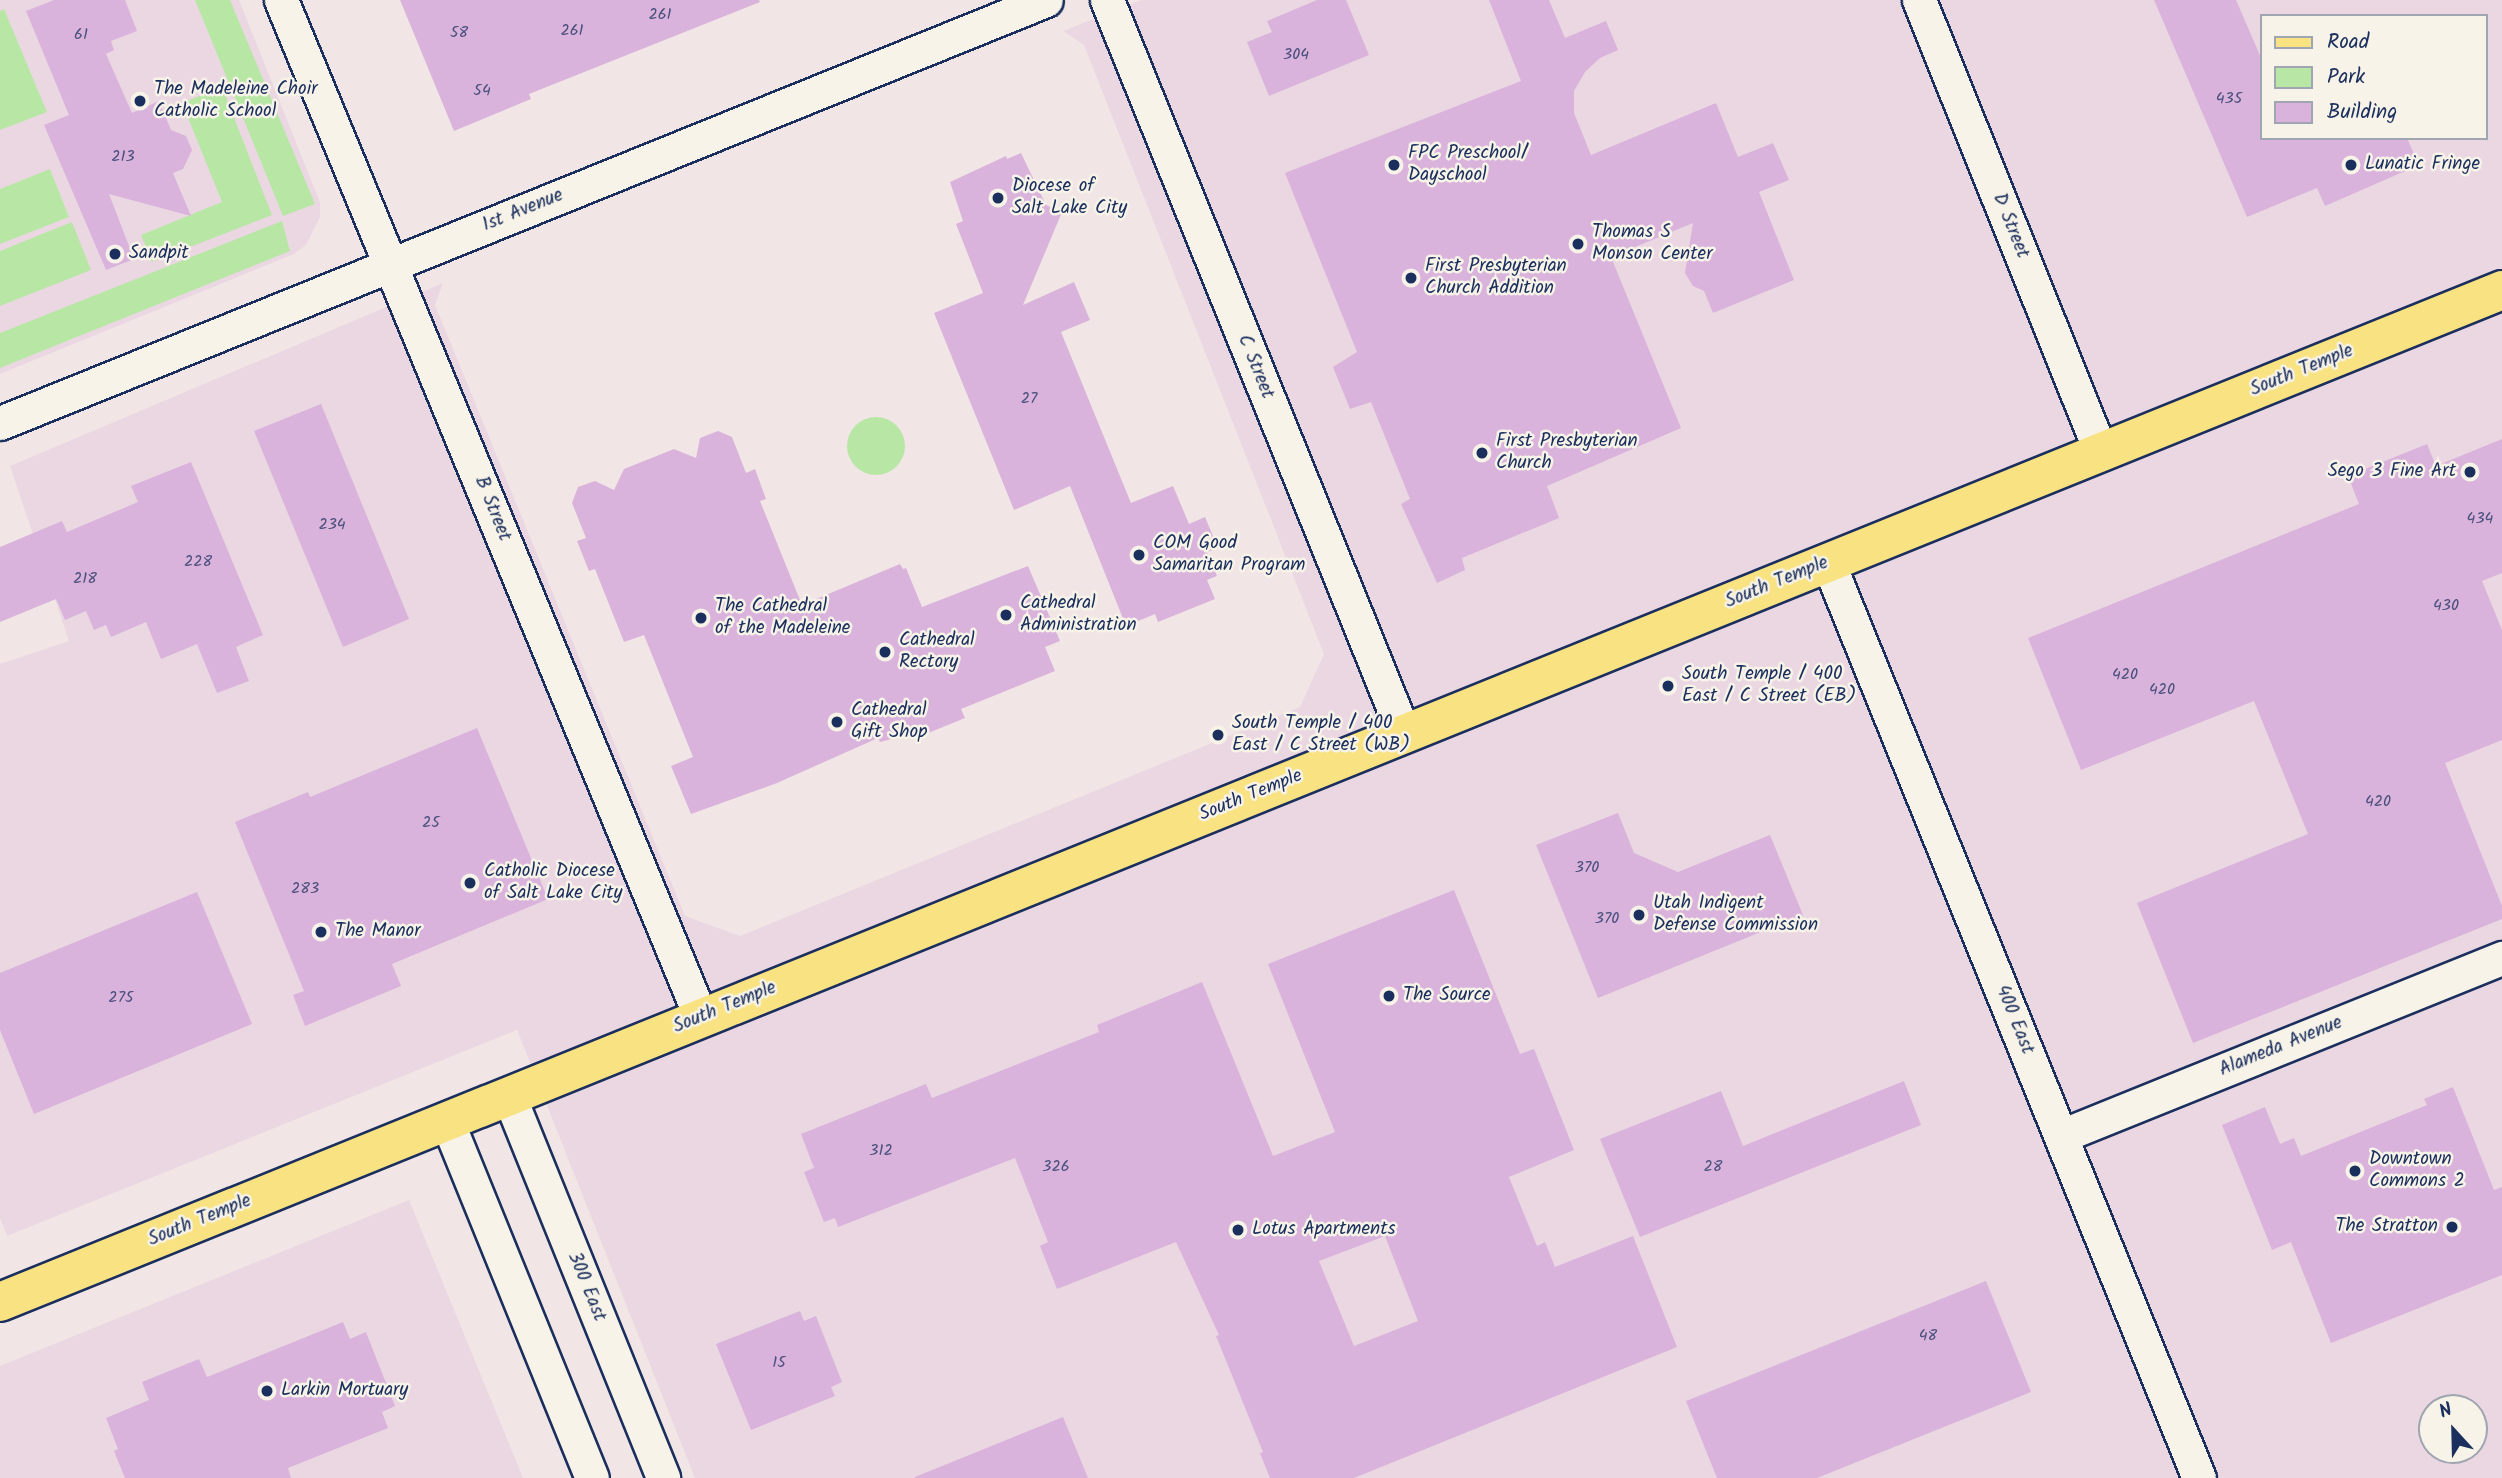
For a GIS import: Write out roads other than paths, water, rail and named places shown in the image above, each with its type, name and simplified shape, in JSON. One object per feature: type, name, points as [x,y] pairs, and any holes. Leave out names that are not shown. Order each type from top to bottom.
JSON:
[{"type":"main road","name":"South Temple","points":[[0,1302],[2502,290]]},
{"type":"street","name":"B Street","points":[[281,0],[701,1018]]},
{"type":"street","name":"1st Avenue","points":[[0,423],[1046,0]]},
{"type":"street","name":"C Street","points":[[1107,0],[1404,734]]},
{"type":"street","name":"D Street","points":[[1919,0],[2101,452]]},
{"type":"street","name":"400 East","points":[[1828,562],[2199,1478]]},
{"type":"street","name":"Alameda Avenue","points":[[2061,1136],[2502,958]]},
{"type":"street","name":"300 East","points":[[509,1096],[663,1478]]},
{"type":"street","points":[[447,1121],[592,1478]]},
{"type":"place","name":"The Madeleine Choir Catholic School","points":[[140,101]]},
{"type":"place","name":"FPC Preschool/ Dayschool","points":[[1394,165]]},
{"type":"place","name":"Lunatic Fringe","points":[[2351,165]]},
{"type":"place","name":"Diocese of Salt Lake City","points":[[998,198]]},
{"type":"place","name":"Thomas S Monson Center","points":[[1578,244]]},
{"type":"place","name":"Sandpit","points":[[115,254]]},
{"type":"place","name":"First Presbyterian Church Addition","points":[[1411,278]]},
{"type":"place","name":"First Presbyterian Church","points":[[1482,453]]},
{"type":"place","name":"Sego 3 Fine Art","points":[[2470,472]]},
{"type":"place","name":"COM Good Samaritan Program","points":[[1139,555]]},
{"type":"place","name":"Cathedral Administration","points":[[1006,615]]},
{"type":"place","name":"The Cathedral of the Madeleine","points":[[701,618]]},
{"type":"place","name":"Cathedral Rectory","points":[[885,652]]},
{"type":"place","name":"South Temple / 400 East / C Street (EB)","points":[[1668,686]]},
{"type":"place","name":"Cathedral Gift Shop","points":[[837,722]]},
{"type":"place","name":"South Temple / 400 East / C Street (WB)","points":[[1218,735]]},
{"type":"place","name":"Catholic Diocese of Salt Lake City","points":[[470,883]]},
{"type":"place","name":"Utah Indigent Defense Commission","points":[[1639,915]]},
{"type":"place","name":"The Manor","points":[[321,932]]},
{"type":"place","name":"The Source","points":[[1389,996]]},
{"type":"place","name":"Downtown Commons 2","points":[[2355,1171]]},
{"type":"place","name":"The Stratton","points":[[2452,1227]]},
{"type":"place","name":"Lotus Apartments","points":[[1238,1230]]},
{"type":"place","name":"Larkin Mortuary","points":[[267,1391]]}]
